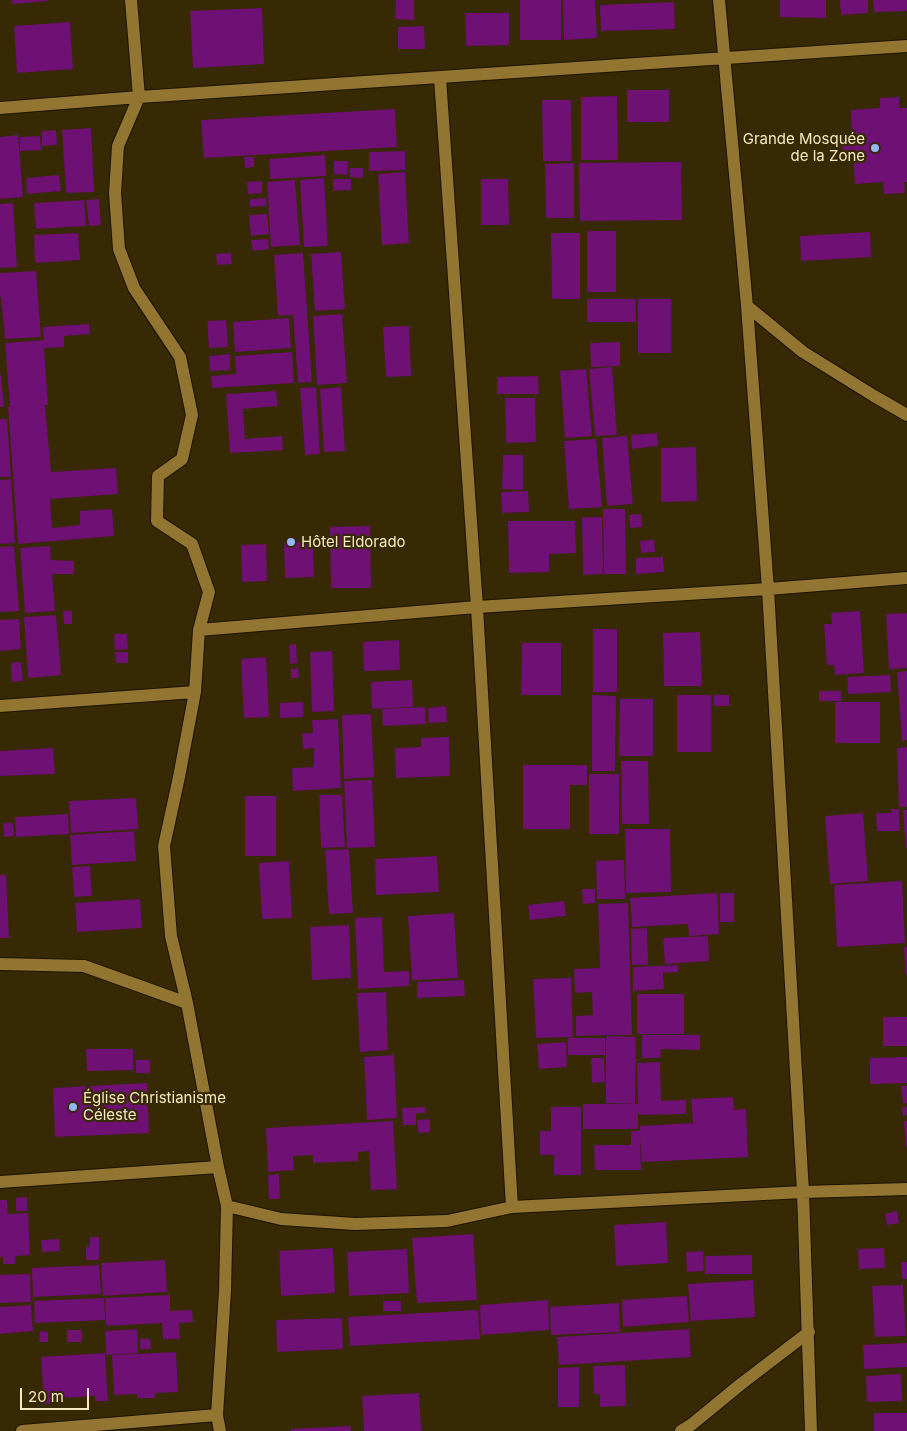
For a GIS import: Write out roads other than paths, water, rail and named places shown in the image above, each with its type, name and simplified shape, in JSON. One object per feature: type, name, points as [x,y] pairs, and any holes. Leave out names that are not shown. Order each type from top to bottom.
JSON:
[{"type":"street","points":[[131,0],[139,97],[118,146],[115,193],[119,249],[134,288],[180,358],[192,415],[182,459],[158,476],[157,521],[192,544],[209,592],[199,630],[195,692],[164,846],[171,936],[187,1003],[227,1206],[225,1291],[217,1415],[220,1431]]},
{"type":"street","points":[[719,0],[747,306],[768,589],[803,1192],[811,1431]]},
{"type":"street","points":[[0,108],[907,46]]},
{"type":"street","points":[[440,78],[477,607],[512,1207]]},
{"type":"street","points":[[747,306],[803,352],[907,414]]},
{"type":"street","points":[[199,630],[477,607],[768,589],[907,578]]},
{"type":"street","points":[[0,706],[195,692]]},
{"type":"street","points":[[0,964],[84,966],[187,1003]]},
{"type":"street","points":[[0,1182],[218,1167]]},
{"type":"street","points":[[227,1206],[281,1219],[354,1224],[447,1221],[512,1207],[907,1188]]},
{"type":"street","points":[[680,1431],[691,1425],[809,1332]]},
{"type":"street","points":[[22,1431],[217,1415]]},
{"type":"place","name":"Grande Mosquée de la Zone","points":[[875,148]]},
{"type":"place","name":"Hôtel Eldorado","points":[[291,542]]},
{"type":"place","name":"Église Christianisme Céleste","points":[[73,1107]]}]
